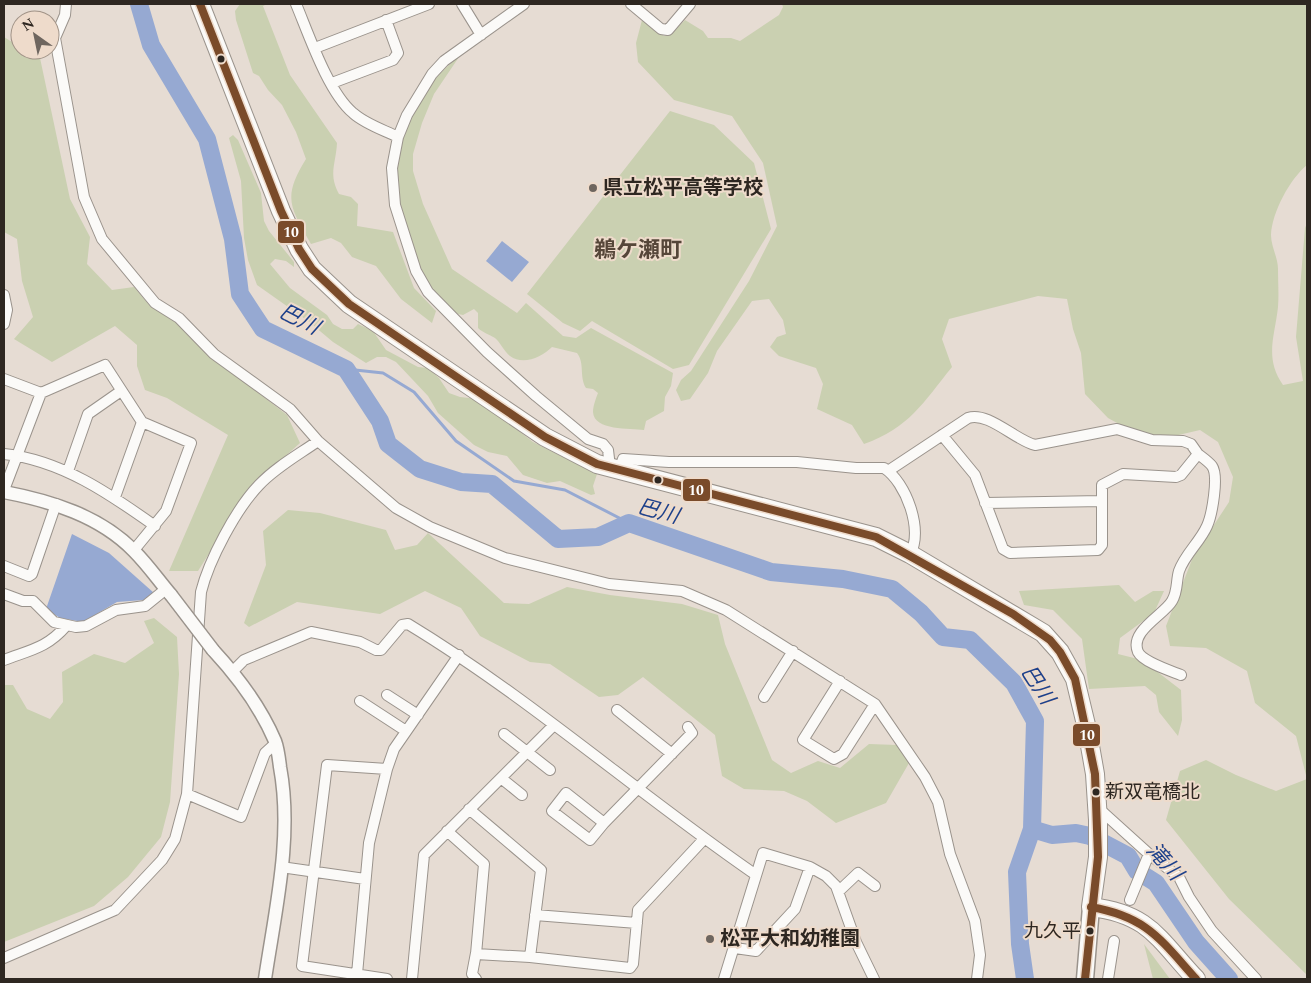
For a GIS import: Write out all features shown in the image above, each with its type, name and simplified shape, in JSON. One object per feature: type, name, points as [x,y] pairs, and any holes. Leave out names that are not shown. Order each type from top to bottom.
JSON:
[{"type":"highway","points":[[200,4],[281,211],[299,249],[312,269],[349,304],[545,437],[575,454],[615,468],[846,527],[876,537],[910,554],[1014,614],[1043,634],[1060,652],[1075,679],[1095,774],[1098,857],[1091,908],[1114,910],[1137,919],[1162,940],[1196,979]]},
{"type":"main road","points":[[1085,979],[1091,908]]},
{"type":"street","points":[[66,4],[65,15],[55,38],[84,196],[102,239],[155,303],[179,318],[214,354],[290,409],[318,441],[396,508],[430,527],[505,558],[609,584],[682,591],[726,610],[875,704],[925,777],[938,802],[950,854],[975,921],[980,955],[977,979]]},
{"type":"street","points":[[296,4],[315,48],[346,107],[355,115],[398,137]]},
{"type":"street","points":[[315,48],[429,4]]},
{"type":"street","points":[[462,4],[481,34]]},
{"type":"street","points":[[524,4],[444,61],[432,74],[407,115],[398,137],[392,168],[395,206],[421,283],[487,352],[536,396],[588,438],[604,444],[615,468],[623,459],[669,462],[798,462],[856,468],[874,467],[888,471],[899,482],[913,518],[915,546],[910,554]]},
{"type":"street","points":[[631,4],[660,29],[668,30],[690,4]]},
{"type":"street","points":[[332,83],[393,60],[398,53],[386,20]]},
{"type":"street","points":[[4,295],[7,310],[4,324]]},
{"type":"street","points":[[4,379],[41,392],[104,365],[142,422],[191,443],[166,512],[134,550]]},
{"type":"street","points":[[68,471],[88,414],[121,391]]},
{"type":"street","points":[[41,392],[4,491],[56,504],[84,516],[134,550],[213,650],[233,671],[259,710],[276,743],[284,806],[281,867],[265,979]]},
{"type":"street","points":[[888,471],[942,435],[975,416],[994,423],[1024,442],[1036,445],[1117,429],[1152,440],[1184,441],[1191,444],[1198,454],[1212,466],[1216,476],[1208,524],[1179,572],[1176,594],[1171,603],[1146,627],[1138,638],[1137,644],[1141,655],[1156,665],[1181,675]]},
{"type":"street","points":[[115,497],[142,422]]},
{"type":"street","points":[[942,435],[975,476],[1003,548],[1010,552],[1098,550],[1102,544],[1102,485],[1123,474],[1176,477],[1182,475],[1198,454]]},
{"type":"street","points":[[4,958],[115,910],[162,860],[175,839],[187,794],[201,592],[207,569],[230,528],[258,486],[278,468],[318,441]]},
{"type":"street","points":[[4,454],[16,455],[68,471],[115,497],[156,526]]},
{"type":"street","points":[[985,503],[1102,501]]},
{"type":"street","points":[[4,566],[29,576],[32,574],[56,504]]},
{"type":"street","points":[[4,594],[33,601],[54,622],[66,626],[86,626],[116,610],[145,606],[169,592]]},
{"type":"street","points":[[233,671],[244,660],[311,632],[360,642],[381,650],[402,626],[408,624],[459,655],[704,839],[756,875]]},
{"type":"street","points":[[4,660],[38,649],[50,642],[66,626]]},
{"type":"street","points":[[764,697],[793,651]]},
{"type":"street","points":[[357,974],[369,843],[387,769],[394,749],[459,655]]},
{"type":"street","points":[[840,681],[803,740],[834,759],[843,754],[875,704]]},
{"type":"street","points":[[387,694],[418,715]]},
{"type":"street","points":[[360,701],[406,731]]},
{"type":"street","points":[[617,710],[672,754]]},
{"type":"street","points":[[412,979],[424,855],[554,725]]},
{"type":"street","points":[[604,823],[566,793],[552,811],[590,840],[604,823],[692,733],[688,727]]},
{"type":"street","points":[[504,734],[550,770]]},
{"type":"street","points":[[187,794],[241,817],[265,753],[276,743]]},
{"type":"street","points":[[387,769],[327,765],[302,966],[387,979]]},
{"type":"street","points":[[500,778],[522,795]]},
{"type":"street","points":[[469,809],[541,870],[530,957]]},
{"type":"street","points":[[1097,813],[1147,857],[1179,877],[1189,897],[1212,930],[1256,979]]},
{"type":"street","points":[[447,831],[484,864],[476,953],[472,974],[476,979]]},
{"type":"street","points":[[476,953],[630,968],[633,964],[638,910],[704,839]]},
{"type":"street","points":[[724,979],[763,853],[810,867],[826,876],[838,891],[856,942],[874,979]]},
{"type":"street","points":[[1130,900],[1147,857]]},
{"type":"street","points":[[281,867],[365,878]]},
{"type":"street","points":[[735,948],[756,950],[795,910],[810,867]]},
{"type":"street","points":[[838,891],[858,873],[875,886]]},
{"type":"street","points":[[535,914],[637,923]]},
{"type":"street","points":[[1108,979],[1114,941]]},
{"type":"green space","points":[[240,4],[267,4],[263,6],[290,75],[337,143],[333,175],[339,194],[351,197],[358,204],[357,226],[393,232],[414,288],[436,311],[432,323],[401,299],[376,266],[352,257],[341,243],[331,238],[311,244],[294,211],[291,193],[298,172],[306,159],[296,132],[282,105],[268,90],[259,76],[253,73],[236,20],[235,11]]},
{"type":"green space","points":[[782,4],[1307,4],[1307,165],[1288,187],[1278,206],[1271,235],[1278,265],[1278,307],[1272,356],[1277,375],[1283,385],[1303,381],[1296,337],[1305,228],[1307,223],[1307,779],[1296,736],[1255,703],[1247,671],[1206,648],[1170,646],[1166,626],[1193,557],[1229,502],[1233,477],[1218,442],[1200,430],[1174,436],[1139,435],[1108,418],[1085,394],[1081,353],[1073,329],[1067,299],[1038,296],[949,319],[942,339],[952,367],[923,403],[904,422],[880,438],[864,444],[852,425],[817,409],[823,384],[816,368],[779,356],[770,347],[777,337],[786,334],[783,320],[769,299],[752,301],[717,351],[708,373],[690,399],[681,401],[676,390],[681,380],[691,371],[749,281],[777,226],[763,163],[732,116],[674,100],[638,62],[636,43],[642,20],[664,36],[671,34],[685,20],[703,31],[708,38],[731,38],[740,41],[779,15],[783,7]]},
{"type":"green space","points":[[4,37],[10,41],[10,60],[40,60],[70,199],[90,237],[87,264],[112,290],[134,287],[151,307],[174,318],[213,358],[287,415],[300,443],[252,486],[198,571],[169,571],[228,435],[167,398],[145,390],[137,366],[137,345],[115,326],[52,362],[14,339],[33,317],[22,281],[17,239],[4,232]]},
{"type":"green space","points":[[459,57],[434,94],[422,123],[413,154],[413,171],[423,204],[452,269],[517,313],[526,303],[563,336],[576,338],[591,328],[673,373],[671,386],[665,397],[664,411],[646,421],[644,430],[606,426],[599,423],[593,412],[598,393],[593,389],[586,388],[581,361],[577,353],[552,347],[532,359],[515,359],[508,354],[495,338],[478,328],[478,313],[474,309],[463,315],[458,314],[433,290],[422,271],[400,203],[396,167],[403,136],[417,105],[436,78]]},
{"type":"green space","points":[[670,111],[714,125],[754,163],[771,229],[689,365],[673,369],[592,321],[580,331],[563,323],[527,294]]},
{"type":"green space","points":[[233,135],[238,140],[261,193],[264,221],[269,231],[294,262],[294,267],[286,261],[275,259],[270,264],[290,288],[327,315],[333,324],[342,329],[353,329],[358,324],[373,331],[386,350],[418,367],[428,368],[439,378],[449,393],[460,397],[478,399],[533,442],[597,474],[593,486],[595,494],[591,495],[560,481],[547,483],[523,475],[507,456],[488,452],[474,445],[438,413],[428,396],[396,362],[386,357],[377,357],[366,363],[333,342],[308,321],[257,285],[248,260],[244,238],[241,181],[229,138]]},
{"type":"green space","points":[[288,510],[320,513],[386,530],[395,550],[417,545],[428,533],[504,603],[529,604],[567,587],[610,595],[682,604],[718,615],[725,644],[772,760],[791,773],[818,761],[840,768],[869,744],[897,745],[909,763],[886,803],[836,823],[807,801],[784,791],[744,789],[722,776],[715,735],[643,677],[618,695],[599,697],[550,664],[530,662],[480,636],[461,608],[425,591],[380,614],[297,602],[249,627],[244,623],[266,565],[263,531]]},
{"type":"green space","points":[[1119,585],[1135,602],[1153,591],[1164,591],[1154,613],[1120,638],[1118,654],[1142,660],[1181,690],[1182,720],[1178,736],[1159,712],[1156,695],[1145,686],[1089,689],[1082,639],[1053,610],[1024,605],[1019,591]]},
{"type":"green space","points":[[154,618],[177,637],[179,674],[170,802],[161,837],[128,877],[94,906],[4,942],[4,685],[13,685],[27,709],[50,719],[63,702],[62,672],[94,654],[125,663],[154,643],[144,621]]},
{"type":"green space","points":[[1206,760],[1236,775],[1276,791],[1307,779],[1307,975],[1229,899],[1166,820],[1180,771]]},
{"type":"green space","points":[[1144,944],[1170,979],[1153,979]]},
{"type":"water","points":[[502,241],[529,262],[512,282],[486,261]]},
{"type":"water","points":[[72,534],[109,553],[154,593],[144,600],[117,602],[83,622],[60,618],[46,609]]},
{"type":"waterway","name":"巴川","points":[[139,4],[151,45],[207,139],[233,239],[240,294],[263,329],[346,369],[380,421],[388,444],[420,469],[461,482],[492,484],[558,539],[598,537],[629,523],[771,572],[843,579],[892,589],[921,613],[943,637],[970,640],[1014,683],[1035,721],[1032,829],[1017,872],[1020,944],[1025,979]]},
{"type":"waterway","points":[[346,369],[383,373],[414,392],[456,441],[514,481],[565,490],[629,523]]},
{"type":"waterway","name":"滝川","points":[[1032,829],[1052,835],[1076,833],[1090,836],[1128,856],[1137,871],[1156,883],[1196,942],[1229,979]]},
{"type":"transit line","name":"10","points":[[200,4],[281,211],[299,249],[312,269],[349,304],[545,437],[597,464],[876,537],[1013,614],[1050,640],[1060,652],[1075,679],[1095,774],[1098,857],[1085,979]]},
{"type":"transit line","name":"10","points":[[1091,907],[1126,917],[1151,932],[1162,941],[1196,979]]},
{"type":"place","name":"県立松平高等学校","points":[[593,188]]},
{"type":"place","name":"新双竜橋北","points":[[1096,792]]},
{"type":"place","name":"九久平","points":[[1090,931]]},
{"type":"place","name":"松平大和幼稚園","points":[[710,939]]},
{"type":"district","name":"鵜ケ瀬町","points":[[638,250]]}]
